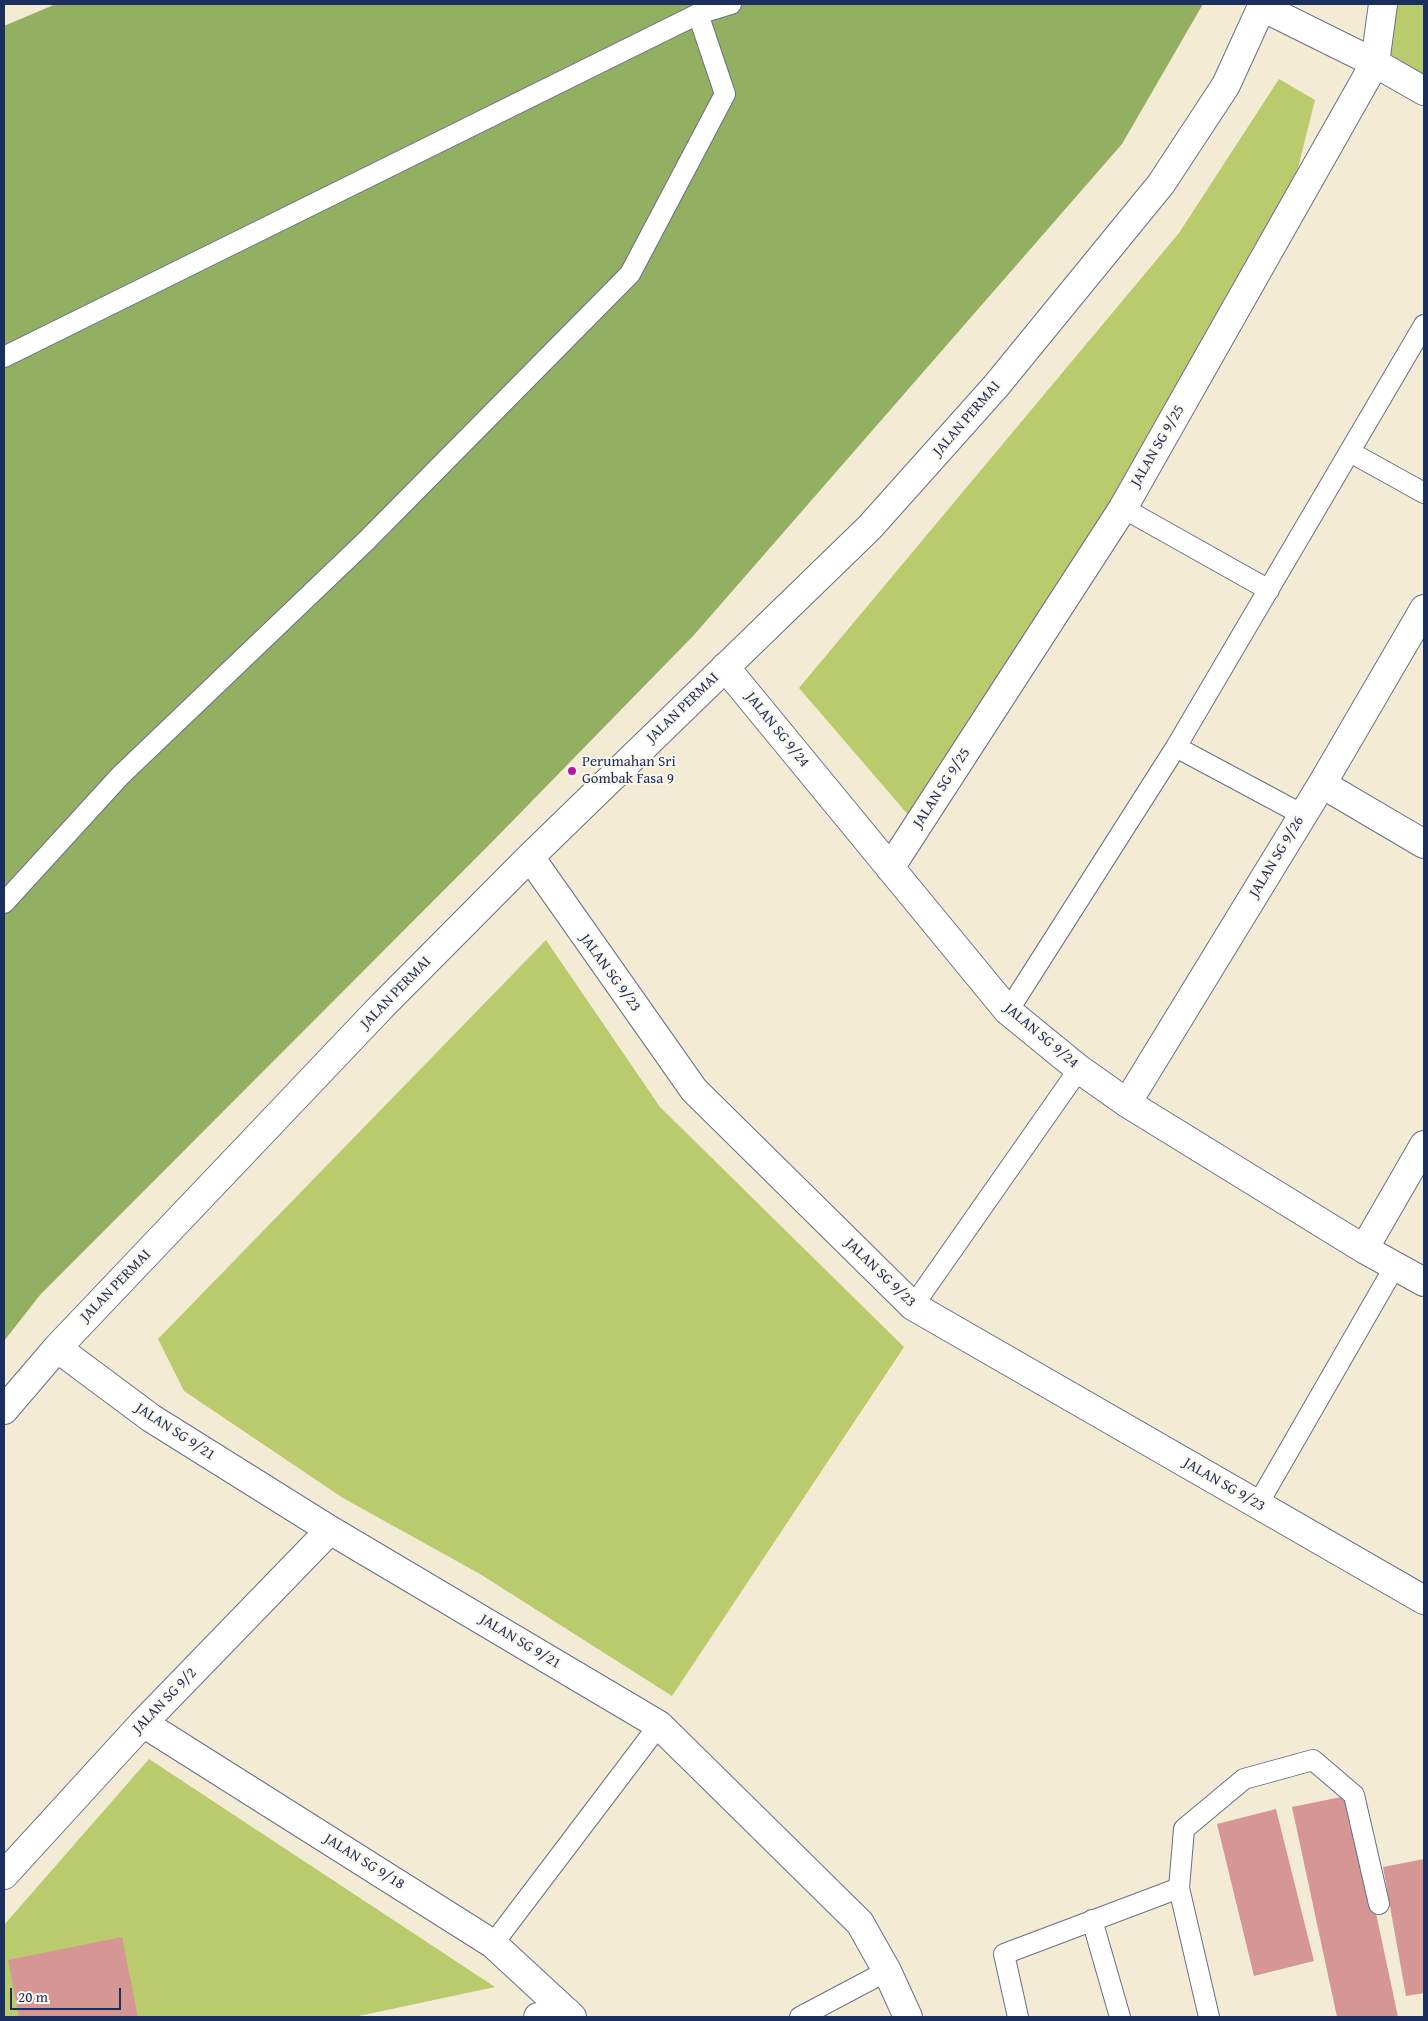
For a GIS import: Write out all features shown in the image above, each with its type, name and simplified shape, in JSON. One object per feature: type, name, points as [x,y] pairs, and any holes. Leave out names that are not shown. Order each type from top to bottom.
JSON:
[{"type":"street","name":"JALAN SG 9/25","points":[[890,868],[1123,508],[1375,63],[1383,4]]},
{"type":"street","points":[[1263,5],[1375,63],[1424,91]]},
{"type":"street","name":"JALAN PERMAI","points":[[4,1410],[57,1348],[382,1006],[530,857],[870,527],[996,386],[1154,192],[1226,85],[1263,5]]},
{"type":"street","name":"JALAN SG 9/26","points":[[1127,1103],[1322,784],[1424,609]]},
{"type":"street","name":"JALAN SG 9/24","points":[[725,667],[1008,1011],[1079,1069],[1127,1103],[1364,1249],[1424,1282]]},
{"type":"street","points":[[1322,784],[1424,844]]},
{"type":"street","name":"JALAN SG 9/23","points":[[530,857],[694,1090],[913,1306],[1424,1600]]},
{"type":"street","points":[[1364,1249],[1424,1145]]},
{"type":"street","name":"JALAN SG 9/21","points":[[57,1348],[151,1418],[330,1530],[660,1724],[860,1924],[887,1971],[908,2017]]},
{"type":"street","name":"JALAN SG 9/2","points":[[7,1865],[330,1530]]},
{"type":"street","name":"JALAN SG 9/18","points":[[143,1723],[493,1944],[570,2015]]},
{"type":"street","points":[[538,2017],[570,2015]]},
{"type":"lane","points":[[4,357],[698,14],[731,4]]},
{"type":"lane","points":[[4,903],[120,776],[366,541],[630,274],[725,94],[698,14]]},
{"type":"lane","points":[[1008,1011],[1176,747],[1424,325]]},
{"type":"lane","points":[[1350,452],[1424,492]]},
{"type":"lane","points":[[1123,508],[1269,590]]},
{"type":"lane","points":[[1176,747],[1303,815]]},
{"type":"lane","points":[[913,1306],[1079,1069]]},
{"type":"lane","points":[[1258,1504],[1395,1266]]},
{"type":"lane","points":[[493,1944],[660,1724]]},
{"type":"lane","points":[[1209,2017],[1179,1888],[1184,1829],[1244,1779],[1313,1760],[1354,1795],[1379,1904]]},
{"type":"lane","points":[[1018,2017],[1004,1954],[1179,1888]]},
{"type":"lane","points":[[1092,1920],[1120,2017]]},
{"type":"lane","points":[[800,2017],[887,1971]]},
{"type":"green space","points":[[56,4],[1203,4],[1122,144],[694,635],[491,843],[40,1295],[4,1341],[4,26]]},
{"type":"green space","points":[[1396,4],[1424,4],[1424,74],[1387,53]]},
{"type":"green space","points":[[1279,79],[1315,100],[1294,184],[1050,606],[910,817],[799,688],[1179,233]]},
{"type":"green space","points":[[546,940],[660,1107],[904,1347],[672,1696],[480,1574],[343,1498],[184,1391],[158,1339]]},
{"type":"green space","points":[[149,1759],[495,1987],[354,2017],[4,2017],[4,1925]]},
{"type":"building","points":[[1351,1795],[1398,2017],[1337,2017],[1292,1807]]},
{"type":"building","points":[[1276,1809],[1314,1961],[1254,1976],[1217,1824]]},
{"type":"building","points":[[1424,1859],[1424,1993],[1406,1996],[1383,1867]]},
{"type":"building","points":[[122,1937],[138,2017],[19,2017],[8,1960]]},
{"type":"place","name":"Perumahan Sri Gombak Fasa 9","points":[[572,771]]}]
